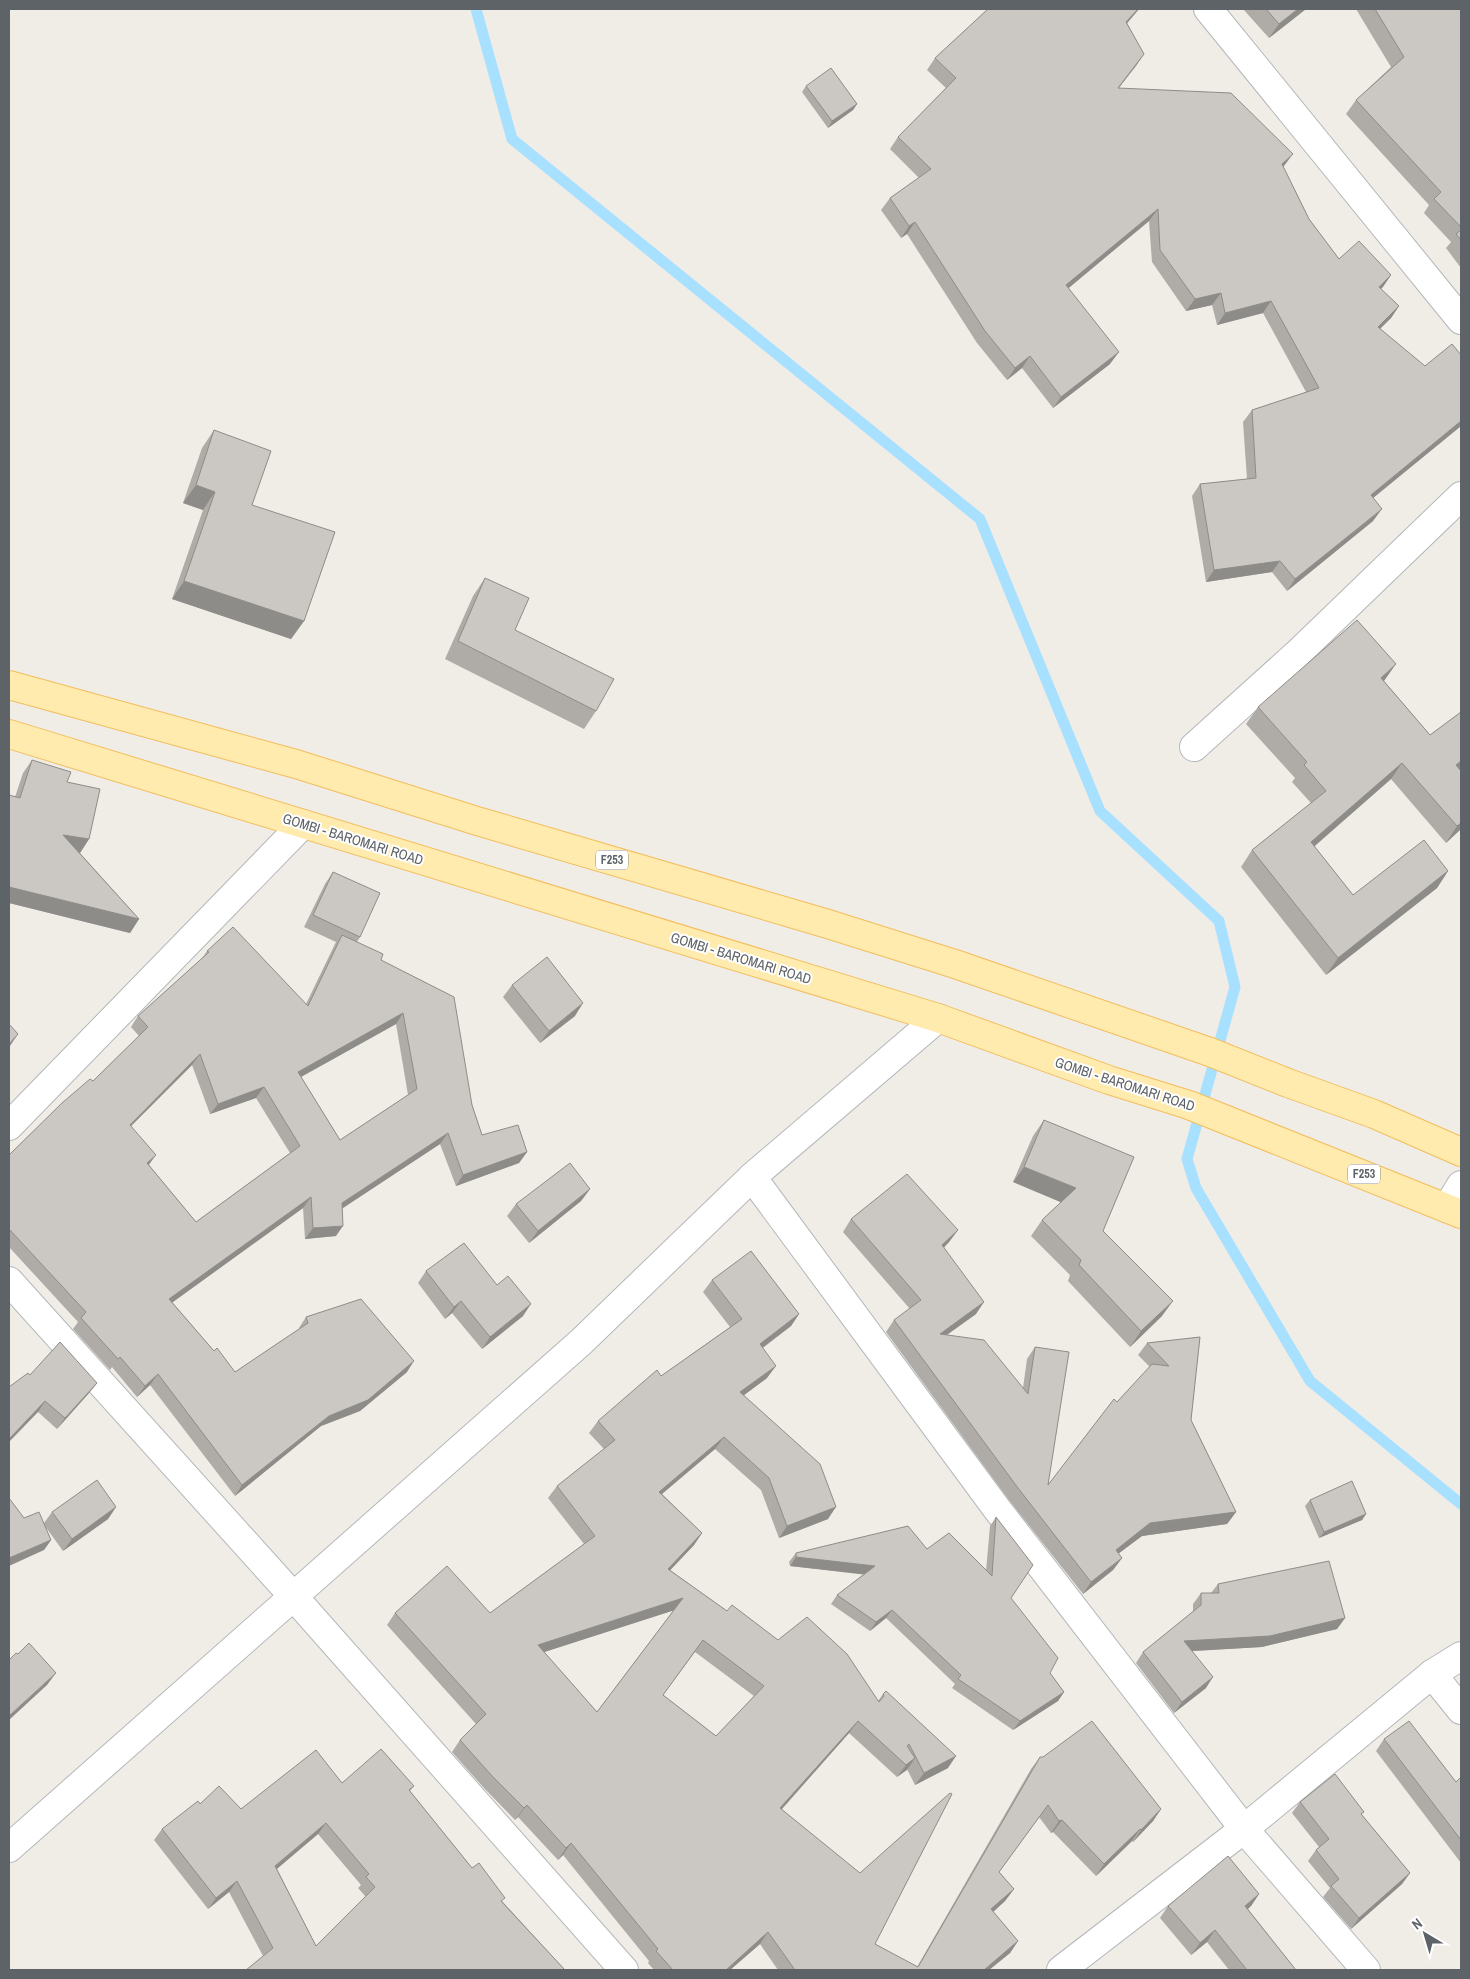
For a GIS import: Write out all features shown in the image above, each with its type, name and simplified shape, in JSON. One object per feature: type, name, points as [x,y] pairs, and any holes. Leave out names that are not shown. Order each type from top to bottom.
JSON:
[{"type":"main road","name":"F253","points":[[9,685],[296,764],[477,821],[837,927],[955,964],[1210,1052],[1374,1114],[1461,1152]]},
{"type":"main road","name":"GOMBI - BAROMARI ROAD","points":[[9,734],[938,1018],[1109,1080],[1189,1104],[1454,1211]]},
{"type":"street","points":[[1208,9],[1461,320]]},
{"type":"street","points":[[1194,747],[1297,654],[1461,496]]},
{"type":"street","points":[[9,1126],[303,824]]},
{"type":"street","points":[[9,1848],[581,1342],[752,1178],[938,1018]]},
{"type":"street","points":[[752,1178],[997,1509],[1244,1829],[1366,1970]]},
{"type":"street","points":[[1454,1211],[1461,1185]]},
{"type":"street","points":[[9,1281],[293,1596],[624,1970]]},
{"type":"street","points":[[1061,1970],[1244,1829],[1432,1674],[1461,1656]]},
{"type":"street","points":[[1432,1674],[1461,1710]]},
{"type":"building","points":[[988,9],[1138,9],[1126,22],[1144,54],[1118,88],[1231,93],[1293,154],[1282,164],[1309,219],[1339,259],[1359,241],[1391,275],[1379,287],[1399,306],[1378,327],[1425,366],[1452,344],[1461,355],[1461,421],[1371,495],[1382,509],[1295,579],[1280,561],[1214,570],[1200,484],[1256,478],[1252,410],[1319,388],[1271,301],[1225,313],[1221,293],[1195,299],[1160,250],[1158,209],[1066,285],[1119,352],[1061,397],[1030,356],[1015,368],[985,331],[915,222],[909,226],[890,198],[931,169],[898,137],[956,78],[935,58]]},
{"type":"building","points":[[1266,9],[1298,9],[1279,24]]},
{"type":"building","points":[[1375,9],[1461,9],[1461,227],[1434,199],[1441,192],[1356,100],[1404,57]]},
{"type":"building","points":[[831,68],[857,104],[832,121],[806,86]]},
{"type":"building","points":[[1461,230],[1461,240],[1456,234]]},
{"type":"building","points":[[214,430],[271,451],[252,505],[335,532],[304,621],[184,581],[215,492],[196,485]]},
{"type":"building","points":[[485,578],[529,598],[515,630],[614,679],[596,711],[458,641]]},
{"type":"building","points":[[1357,620],[1396,664],[1381,678],[1430,735],[1461,712],[1461,761],[1456,765],[1461,771],[1461,823],[1457,826],[1402,763],[1311,842],[1353,895],[1424,840],[1448,871],[1338,958],[1252,850],[1326,791],[1304,765],[1307,762],[1258,707]]},
{"type":"building","points":[[32,760],[71,772],[67,782],[100,789],[89,839],[63,835],[139,919],[9,887],[9,795],[20,798]]},
{"type":"building","points":[[333,872],[380,893],[360,937],[313,915]]},
{"type":"building","points":[[233,927],[308,1006],[342,935],[383,954],[381,960],[454,997],[472,1105],[482,1135],[518,1125],[527,1152],[463,1175],[448,1133],[342,1203],[343,1226],[313,1228],[311,1197],[169,1299],[214,1351],[217,1348],[235,1372],[308,1323],[306,1317],[361,1299],[414,1361],[368,1400],[329,1416],[242,1485],[158,1374],[145,1386],[120,1357],[118,1359],[81,1318],[86,1312],[9,1229],[9,1155],[62,1103],[90,1079],[93,1081],[148,1027],[138,1016],[209,952],[207,951]],"holes":[[[403,1013],[417,1089],[340,1140],[298,1072]],[[200,1054],[218,1104],[264,1087],[300,1146],[196,1222],[147,1163],[156,1155],[130,1125]]]},
{"type":"building","points":[[547,957],[583,1003],[549,1031],[512,985]]},
{"type":"building","points":[[9,1024],[18,1034],[9,1044]]},
{"type":"building","points":[[1044,1120],[1134,1157],[1103,1231],[1173,1301],[1141,1331],[1079,1265],[1081,1260],[1042,1220],[1076,1188],[1024,1167]]},
{"type":"building","points":[[570,1163],[590,1189],[538,1231],[516,1204]]},
{"type":"building","points":[[907,1174],[958,1230],[942,1245],[984,1302],[940,1334],[984,1340],[1028,1394],[1035,1347],[1069,1352],[1048,1485],[1114,1399],[1117,1402],[1152,1364],[1169,1366],[1147,1343],[1200,1337],[1191,1420],[1236,1512],[1150,1523],[1116,1550],[1122,1558],[1091,1582],[1018,1488],[894,1320],[921,1300],[851,1219]]},
{"type":"building","points":[[464,1243],[497,1285],[508,1276],[531,1304],[490,1337],[461,1301],[454,1307],[426,1271]]},
{"type":"building","points":[[751,1251],[799,1314],[760,1344],[776,1366],[740,1392],[820,1464],[836,1507],[787,1526],[769,1478],[724,1437],[659,1492],[702,1533],[668,1569],[727,1611],[732,1605],[778,1640],[807,1617],[847,1654],[879,1702],[886,1691],[956,1756],[924,1773],[909,1744],[907,1746],[915,1758],[906,1765],[858,1721],[780,1808],[860,1873],[950,1793],[952,1794],[875,1944],[918,1967],[1040,1757],[1043,1757],[1092,1721],[1161,1809],[1104,1864],[1062,1820],[1059,1821],[1048,1805],[999,1872],[1014,1889],[991,1909],[1018,1941],[984,1970],[795,1970],[768,1932],[726,1970],[673,1970],[571,1843],[566,1848],[527,1805],[524,1808],[492,1776],[460,1740],[486,1714],[395,1613],[447,1566],[490,1613],[595,1536],[557,1486],[615,1440],[598,1421],[657,1370],[661,1376],[742,1319],[712,1280]],"holes":[[[683,1598],[597,1712],[538,1645]],[[703,1640],[764,1686],[716,1736],[663,1695]]]},
{"type":"building","points":[[60,1342],[97,1383],[65,1418],[45,1401],[9,1439],[9,1387],[28,1373],[30,1375]]},
{"type":"building","points":[[97,1480],[116,1507],[72,1539],[52,1512]]},
{"type":"building","points":[[1352,1481],[1366,1514],[1324,1532],[1310,1500]]},
{"type":"building","points":[[9,1498],[24,1518],[39,1512],[51,1540],[9,1558]]},
{"type":"building","points":[[996,1517],[1033,1565],[1011,1598],[1058,1658],[1050,1673],[1064,1692],[1020,1721],[958,1679],[961,1675],[892,1610],[876,1622],[837,1595],[875,1566],[796,1557],[796,1553],[908,1526],[927,1549],[949,1533],[992,1576]]},
{"type":"building","points":[[1329,1561],[1345,1618],[1270,1636],[1184,1641],[1213,1677],[1182,1702],[1143,1652],[1201,1605],[1201,1593],[1219,1593],[1218,1584]]},
{"type":"building","points":[[29,1643],[56,1673],[9,1716],[9,1660]]},
{"type":"building","points":[[1409,1721],[1456,1782],[1461,1777],[1461,1840],[1384,1739]]},
{"type":"building","points":[[381,1749],[414,1786],[409,1790],[472,1868],[479,1863],[505,1898],[501,1901],[565,1970],[246,1970],[273,1948],[237,1881],[216,1898],[162,1829],[198,1801],[200,1804],[219,1786],[241,1809],[316,1750],[342,1783]],"holes":[[[326,1823],[369,1874],[366,1877],[375,1887],[316,1946],[275,1866]]]},
{"type":"building","points":[[1335,1774],[1364,1812],[1361,1814],[1410,1873],[1359,1918],[1331,1886],[1339,1879],[1316,1850],[1329,1839],[1300,1802]]},
{"type":"building","points":[[1228,1856],[1259,1894],[1245,1906],[1296,1970],[1247,1970],[1215,1930],[1200,1943],[1168,1906]]},
{"type":"waterway","points":[[476,9],[512,139],[980,519],[1100,811],[1219,921],[1235,987],[1187,1159],[1196,1188],[1310,1381],[1461,1504]]}]
